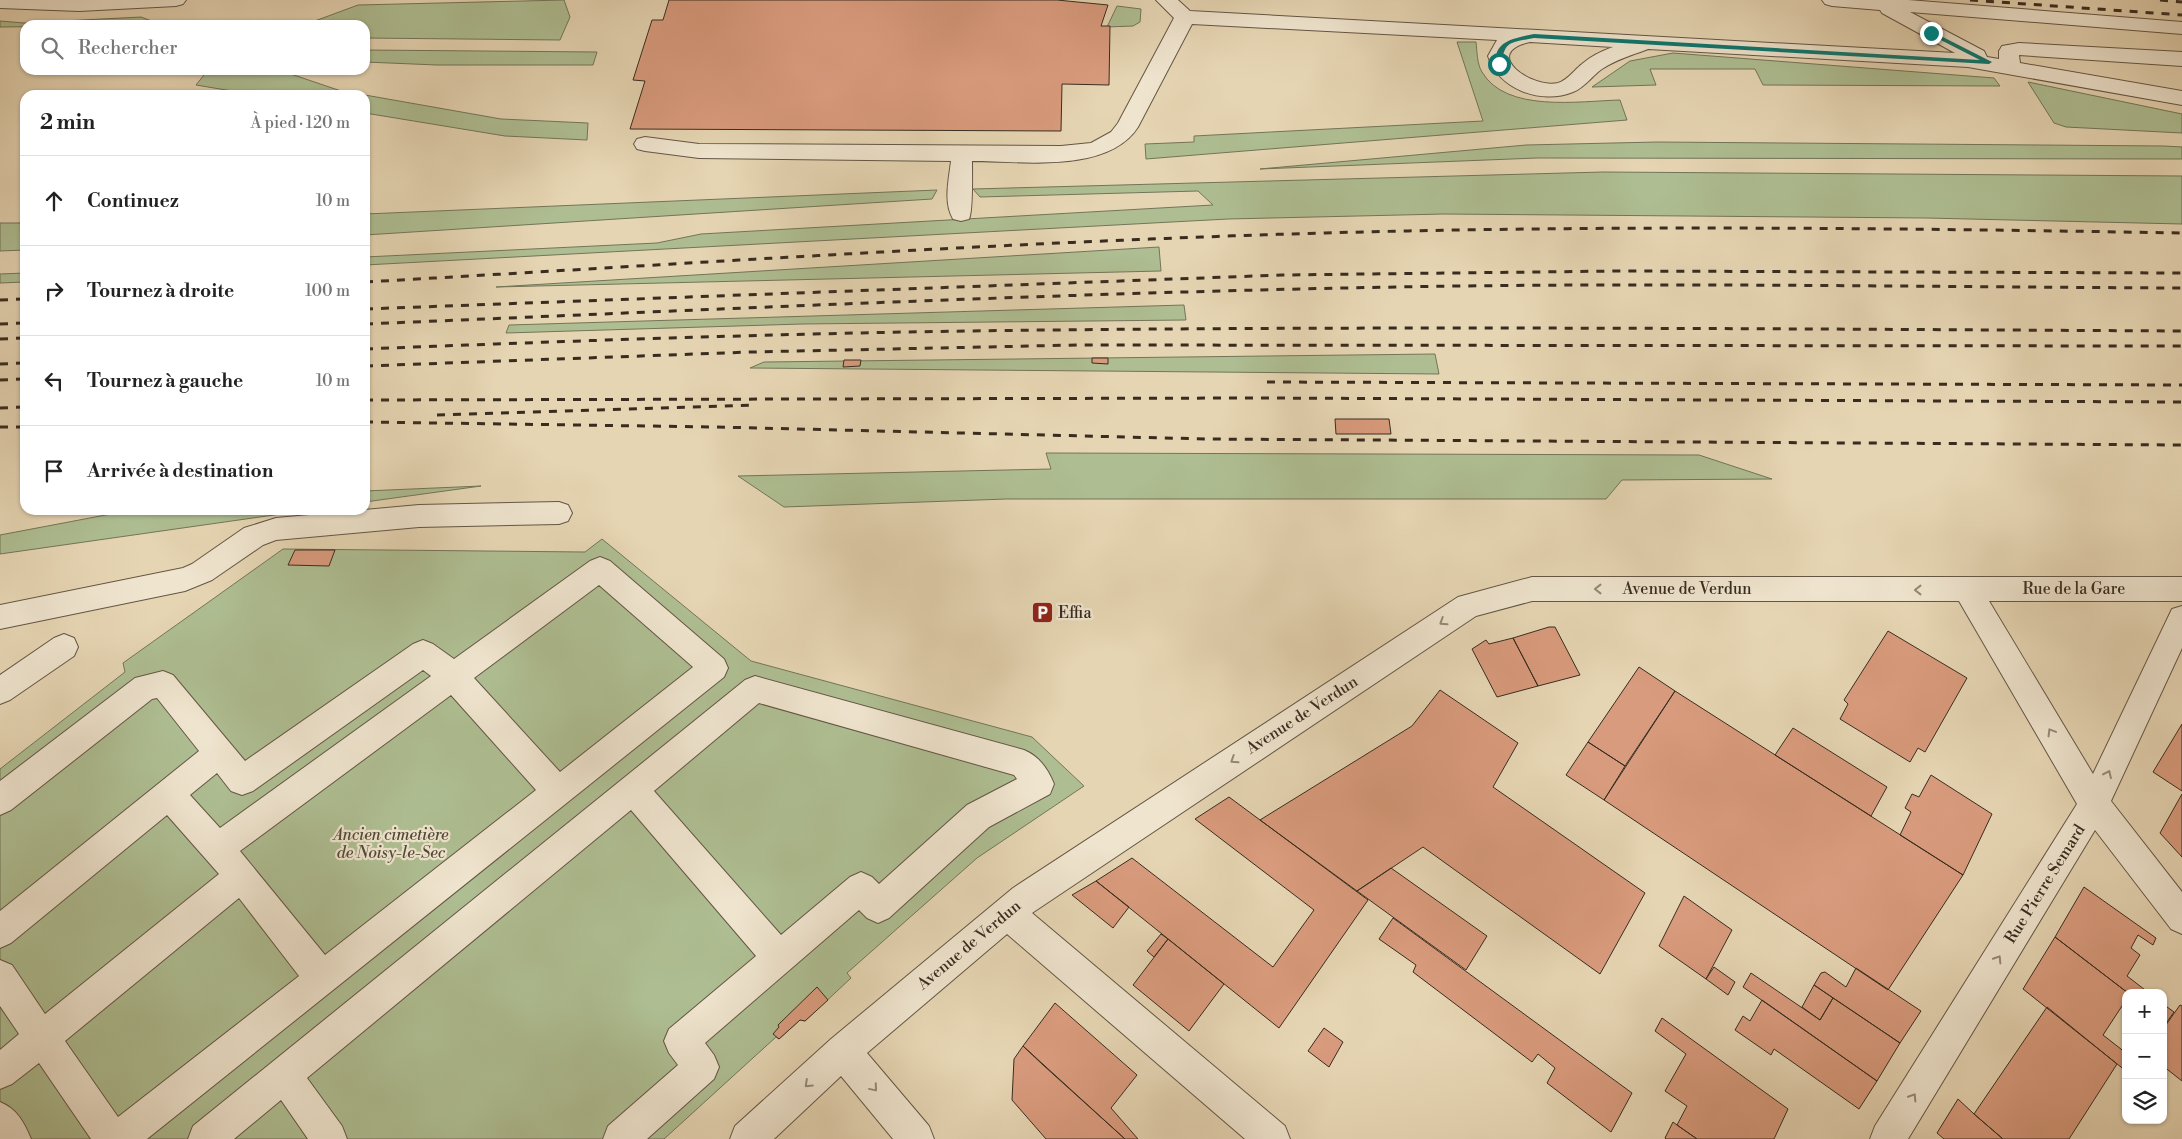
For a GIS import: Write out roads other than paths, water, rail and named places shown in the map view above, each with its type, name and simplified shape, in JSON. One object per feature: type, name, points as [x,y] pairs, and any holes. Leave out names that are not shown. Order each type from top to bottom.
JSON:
[{"type":"street","points":[[0,2],[71,5],[176,0]]},
{"type":"street","points":[[1166,0],[1185,17],[1989,62],[2182,98]]},
{"type":"street","points":[[1832,0],[2182,28]]},
{"type":"street","points":[[1881,4],[1989,62]]},
{"type":"street","points":[[644,144],[699,151],[962,154],[1062,153],[1108,146],[1119,138],[1127,127],[1185,17]]},
{"type":"street","points":[[1534,36],[1510,41],[1502,47],[1498,55],[1499,64],[1509,76],[1526,86],[1540,89],[1567,87],[1577,82],[1591,67],[1630,47],[1671,44]]},
{"type":"street","points":[[2020,68],[2009,51],[2019,49],[2182,59]]},
{"type":"street","points":[[961,214],[959,196],[962,154]]},
{"type":"street","points":[[0,617],[185,579],[202,572],[254,536],[276,529],[419,516],[559,513]]},
{"type":"street","points":[[119,1139],[714,668],[600,569],[217,849]]},
{"type":"street","name":"Avenue de Verdun","points":[[748,1139],[843,1051],[1024,899],[1468,606],[1532,589],[1967,590]]},
{"type":"street","name":"Rue de la Gare","points":[[1967,590],[2182,589]]},
{"type":"street","points":[[1967,590],[2094,804],[2182,918]]},
{"type":"street","name":"Rue Pierre Semard","points":[[1888,1139],[2094,804],[2182,618]]},
{"type":"street","points":[[0,691],[64,647]]},
{"type":"street","points":[[0,800],[145,687],[155,684],[163,684],[242,781],[423,653],[453,676],[557,791]]},
{"type":"street","points":[[206,1139],[755,689],[1024,764],[1039,784],[978,816],[878,907],[861,888],[682,1041],[702,1067],[621,1139]]},
{"type":"street","points":[[0,932],[219,753]]},
{"type":"street","points":[[633,790],[780,958]]},
{"type":"street","points":[[169,794],[242,876],[322,978]]},
{"type":"street","points":[[0,1072],[242,876]]},
{"type":"street","points":[[1007,913],[1272,1139]]},
{"type":"street","points":[[0,977],[112,1139]]},
{"type":"street","points":[[843,1051],[916,1139]]},
{"type":"street","points":[[284,1075],[329,1139]]},
{"type":"street","points":[[0,1120],[13,1139]]},
{"type":"railway","points":[[1970,0],[2182,15]]},
{"type":"railway","points":[[2160,0],[2182,2]]},
{"type":"railway","points":[[370,282],[1083,242],[1430,230],[1752,228],[2182,233]]},
{"type":"railway","points":[[370,309],[1282,275],[1620,271],[2182,273]]},
{"type":"railway","points":[[370,324],[912,301],[1323,288],[1641,285],[2182,288]]},
{"type":"railway","points":[[0,300],[20,299]]},
{"type":"railway","points":[[0,324],[20,323]]},
{"type":"railway","points":[[370,349],[707,337],[1050,330],[1474,328],[2182,331]]},
{"type":"railway","points":[[0,339],[20,338]]},
{"type":"railway","points":[[370,366],[751,352],[1077,345],[2182,346]]},
{"type":"railway","points":[[0,364],[20,363]]},
{"type":"railway","points":[[0,380],[20,379]]},
{"type":"railway","points":[[1267,382],[2182,385]]},
{"type":"railway","points":[[370,400],[1259,398],[2182,402]]},
{"type":"railway","points":[[437,415],[754,405]]},
{"type":"railway","points":[[0,408],[20,407]]},
{"type":"railway","points":[[370,422],[716,427],[1207,439],[2182,445]]},
{"type":"railway","points":[[0,427],[20,427]]},
{"type":"place","name":"Effia","points":[[1042,613]]},
{"type":"park label","name":"Ancien cimetière de Noisy-le-Sec","points":[[391,844]]}]
